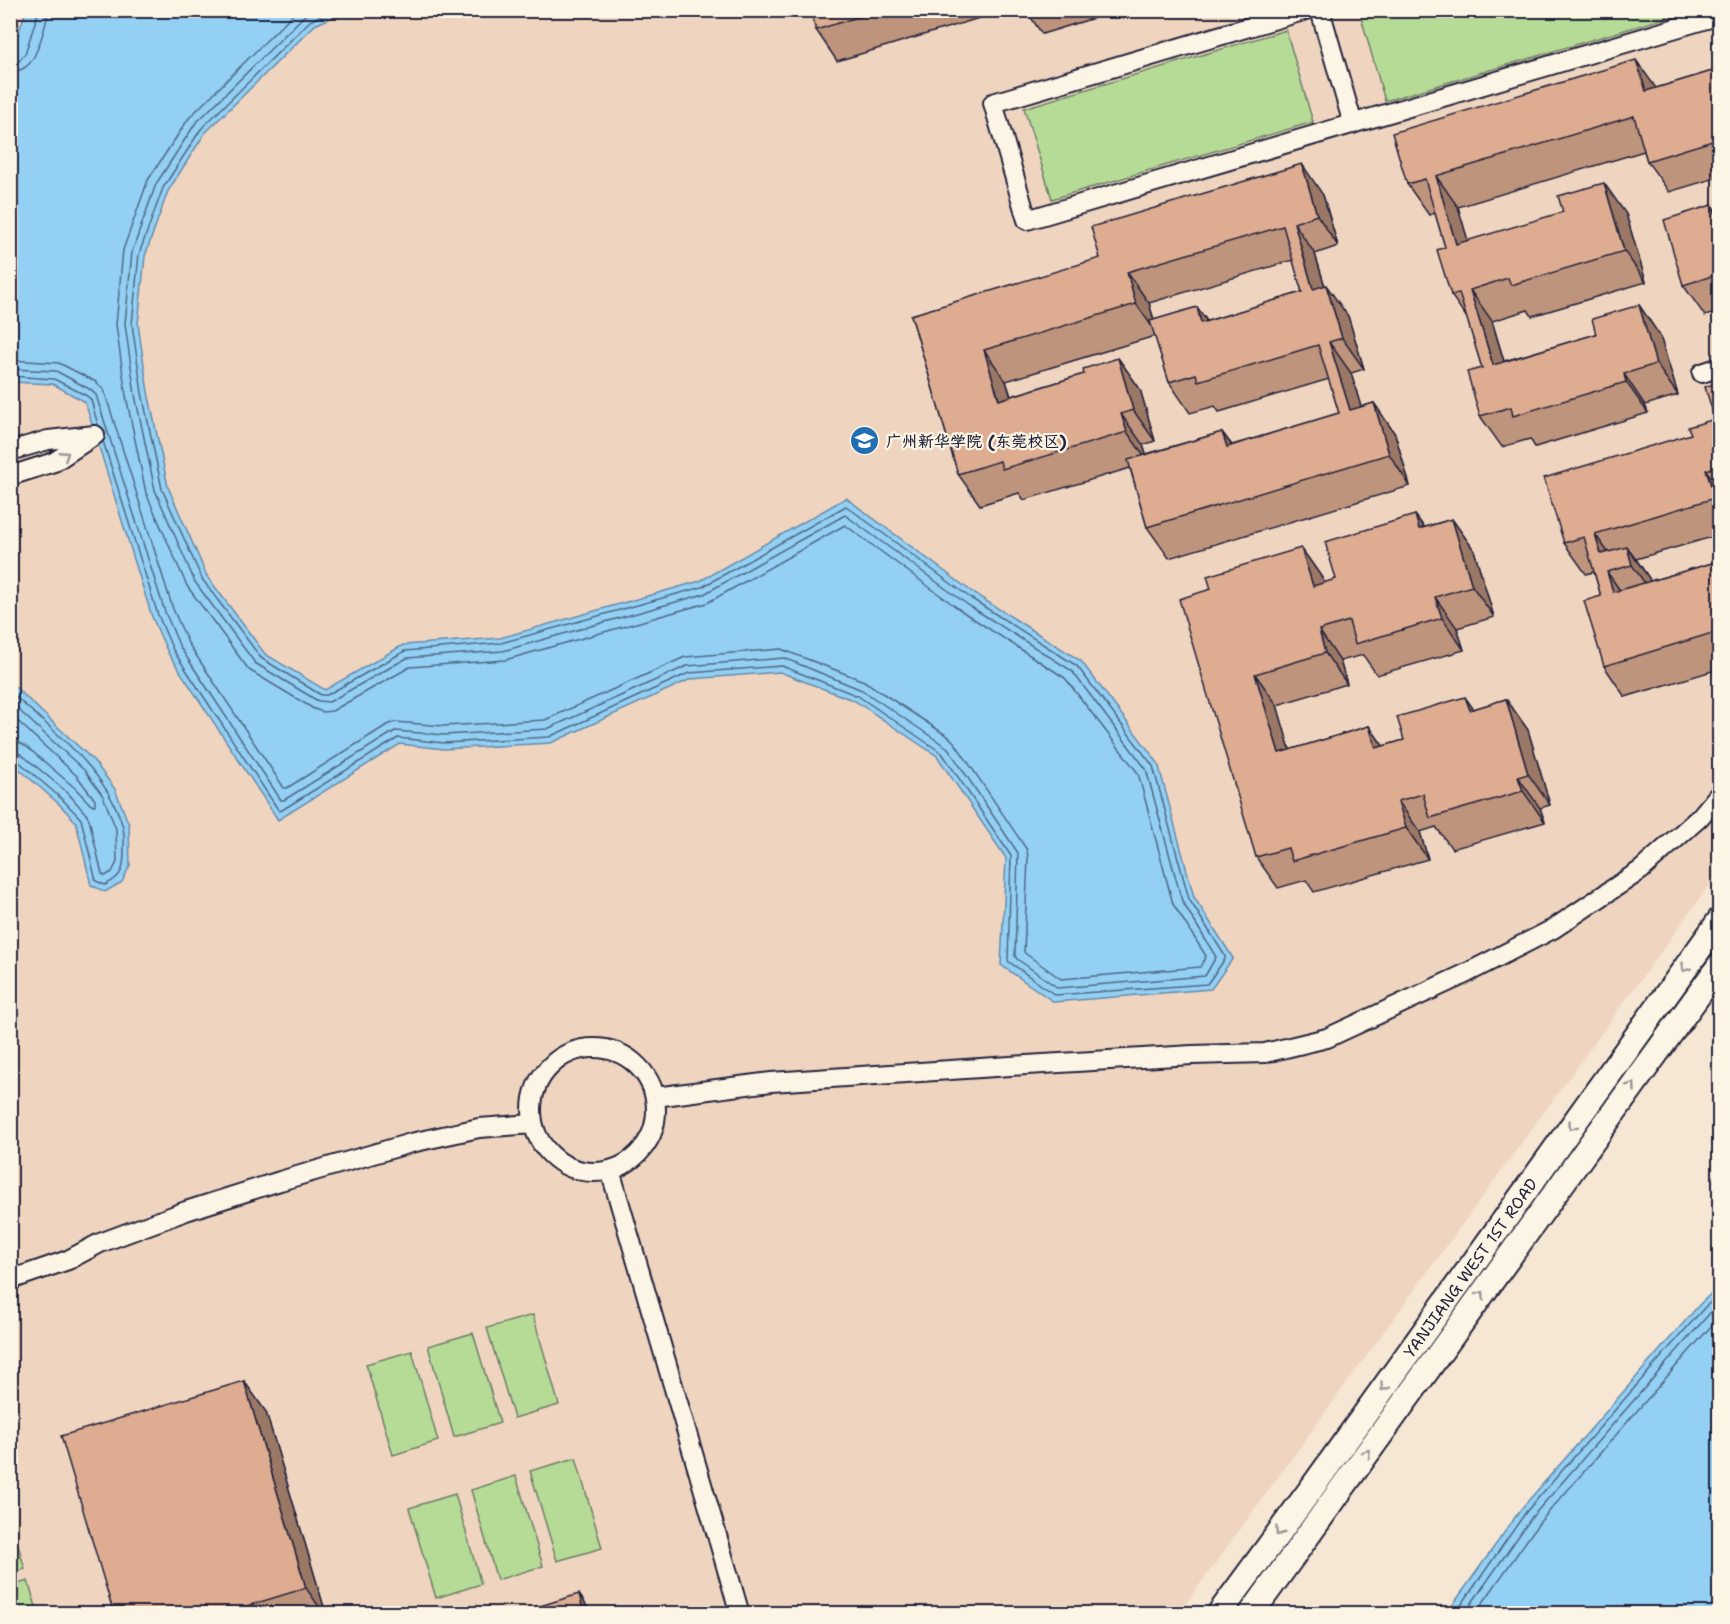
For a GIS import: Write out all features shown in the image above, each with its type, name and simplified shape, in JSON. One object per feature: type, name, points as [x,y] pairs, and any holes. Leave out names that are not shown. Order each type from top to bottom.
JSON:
[{"type":"street","points":[[1305,10],[993,103],[1027,220],[1719,15]]},
{"type":"street","points":[[1320,10],[1353,124]]},
{"type":"street","points":[[1702,373],[1719,367]]},
{"type":"street","points":[[10,451],[48,440],[95,435],[54,462],[10,476]]},
{"type":"street","points":[[655,1097],[771,1082],[1192,1055],[1264,1053],[1327,1038],[1465,974],[1553,929],[1641,870],[1700,817],[1719,793]]},
{"type":"street","name":"YANJIANG WEST 1ST ROAD","points":[[1220,1614],[1719,920]]},
{"type":"street","name":"YANJIANG WEST 1ST ROAD","points":[[1251,1614],[1719,965]]},
{"type":"street","points":[[583,1049],[610,1050],[628,1059],[643,1072],[655,1097],[655,1123],[651,1136],[634,1158],[610,1170],[596,1173],[582,1171],[556,1160],[538,1138],[533,1124],[531,1110],[533,1096],[546,1071],[569,1053],[583,1049]]},
{"type":"street","points":[[10,1280],[68,1260],[100,1243],[186,1211],[280,1181],[423,1141],[479,1128],[533,1124]]},
{"type":"street","points":[[610,1170],[740,1614]]},
{"type":"shaded area","name":"广州新华学院 (东莞校区)","points":[[11,11],[1719,11],[1719,872],[1179,1613],[11,1614]]},
{"type":"green space","points":[[1359,10],[1689,10],[1689,11],[1385,101]]},
{"type":"green space","points":[[1286,30],[1313,122],[1052,199],[1024,108]]},
{"type":"green space","points":[[533,1315],[559,1405],[514,1418],[487,1328]]},
{"type":"green space","points":[[473,1333],[500,1423],[454,1437],[428,1346]]},
{"type":"green space","points":[[412,1351],[438,1441],[393,1455],[366,1364]]},
{"type":"green space","points":[[576,1458],[602,1548],[557,1561],[530,1471]]},
{"type":"green space","points":[[516,1476],[543,1566],[497,1580],[471,1490]]},
{"type":"green space","points":[[455,1494],[481,1584],[436,1598],[409,1508]]},
{"type":"green space","points":[[11,1521],[25,1569],[10,1574]]},
{"type":"green space","points":[[28,1581],[38,1613],[11,1613],[11,1586]]},
{"type":"water","points":[[26,11],[346,11],[315,25],[205,133],[168,191],[145,256],[138,324],[148,392],[168,487],[207,576],[265,654],[325,690],[403,645],[500,638],[700,581],[846,498],[975,594],[1081,661],[1158,763],[1194,897],[1233,958],[1211,989],[1054,1002],[1001,965],[1006,858],[937,756],[855,701],[780,672],[691,679],[551,743],[444,749],[400,744],[278,820],[168,653],[152,617],[85,402],[53,384],[11,382],[10,57]]},
{"type":"water","points":[[11,683],[94,761],[115,789],[129,825],[130,865],[122,882],[105,892],[91,885],[76,822],[11,762]]},
{"type":"water","points":[[1719,1286],[1719,1613],[1447,1613],[1521,1509],[1700,1304]]},
{"type":"building","points":[[810,10],[880,10],[816,30]]},
{"type":"building","points":[[1636,60],[1646,91],[1719,69],[1719,139],[1647,161],[1634,116],[1436,176],[1456,244],[1563,212],[1558,196],[1604,183],[1624,251],[1511,285],[1508,278],[1470,290],[1493,365],[1596,334],[1592,319],[1639,305],[1656,364],[1624,374],[1626,382],[1513,416],[1511,407],[1480,416],[1467,372],[1482,368],[1459,293],[1451,295],[1437,250],[1445,247],[1425,179],[1407,184],[1392,133]]},
{"type":"building","points":[[1302,164],[1317,215],[1294,223],[1313,289],[1326,285],[1342,338],[1329,342],[1350,410],[1374,403],[1389,454],[1147,527],[1128,460],[1222,432],[1227,447],[1339,413],[1318,345],[1198,381],[1196,374],[1169,382],[1150,321],[1197,307],[1201,323],[1302,292],[1283,226],[1127,272],[1136,304],[984,350],[999,400],[1084,374],[1083,369],[1118,358],[1133,410],[1121,414],[1127,432],[1002,469],[1000,461],[958,474],[911,315],[1100,258],[1091,227]]},
{"type":"building","points":[[1712,205],[1716,218],[1719,217],[1719,274],[1683,285],[1664,220]]},
{"type":"building","points":[[1719,382],[1719,466],[1706,470],[1715,498],[1595,534],[1601,554],[1627,547],[1632,565],[1607,572],[1613,592],[1719,561],[1719,631],[1604,666],[1584,601],[1601,596],[1584,537],[1564,543],[1544,478],[1691,434],[1688,427],[1715,419],[1705,387]]},
{"type":"building","points":[[1415,515],[1419,529],[1452,519],[1472,586],[1435,597],[1442,618],[1355,644],[1349,621],[1319,630],[1325,653],[1255,674],[1279,753],[1369,726],[1376,748],[1404,740],[1397,717],[1465,697],[1470,710],[1506,699],[1528,774],[1518,777],[1523,791],[1430,818],[1423,794],[1398,801],[1406,828],[1292,861],[1288,848],[1256,857],[1179,599],[1211,589],[1207,576],[1301,548],[1313,586],[1336,579],[1325,542]]},
{"type":"building","points":[[244,1381],[306,1588],[221,1614],[114,1614],[61,1436]]},
{"type":"building","points":[[579,1594],[584,1614],[514,1614]]},
{"type":"place","name":"广州新华学院 (东莞校区)","points":[[865,441]]}]
